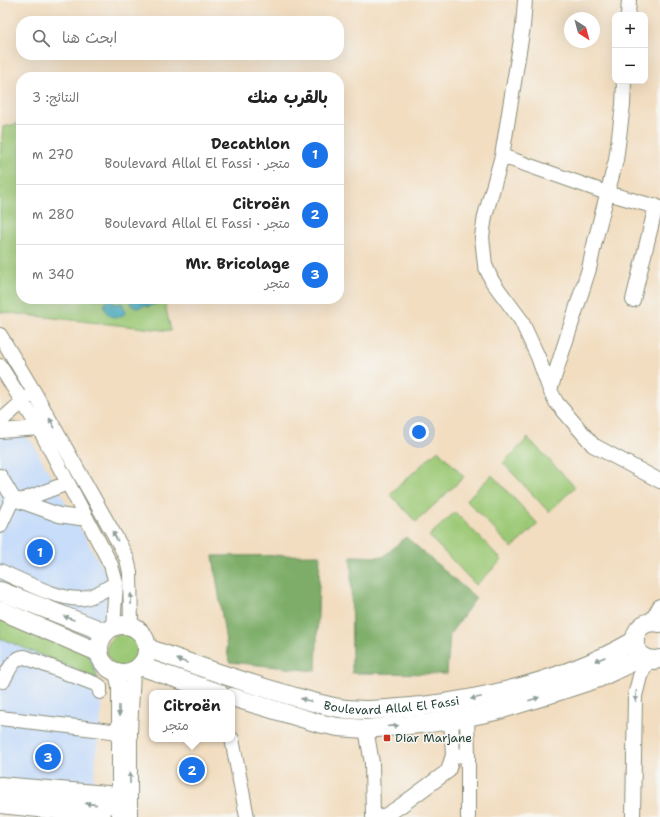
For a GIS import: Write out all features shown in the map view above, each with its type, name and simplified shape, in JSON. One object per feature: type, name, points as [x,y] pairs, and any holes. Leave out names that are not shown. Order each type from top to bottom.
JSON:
[{"type":"main road","points":[[0,591],[109,629]]},
{"type":"main road","points":[[0,610],[98,652]]},
{"type":"main road","points":[[650,659],[636,650],[634,640],[638,630],[646,624],[656,623]]},
{"type":"main road","points":[[130,670],[144,660],[147,648],[146,641],[138,630],[131,626],[119,625],[109,629],[101,638],[98,645],[98,652],[104,665],[130,670],[207,690]]},
{"type":"main road","name":"Boulevard Allal El Fassi","points":[[147,648],[209,671],[305,700],[346,709],[366,710],[460,701],[495,694],[568,671],[604,657],[634,640]]},
{"type":"main road","name":"Boulevard Allal El Fassi","points":[[235,698],[318,723],[338,727],[366,729],[459,718],[496,711],[599,678],[650,659]]},
{"type":"street","points":[[525,0],[522,34],[502,156],[485,216],[482,238],[485,265],[492,281],[521,320],[556,402],[593,445],[660,481]]},
{"type":"street","points":[[628,12],[629,0]]},
{"type":"street","points":[[550,390],[589,269],[616,160],[624,84]]},
{"type":"street","points":[[502,156],[607,193],[658,207],[633,300]]},
{"type":"street","points":[[0,335],[34,392],[127,559],[130,572],[131,626]]},
{"type":"street","points":[[0,366],[39,428],[111,565],[116,584],[109,629]]},
{"type":"street","points":[[0,418],[4,418],[34,392]]},
{"type":"street","points":[[0,431],[39,428]]},
{"type":"street","points":[[0,476],[16,500],[59,515],[87,518]]},
{"type":"street","points":[[0,526],[16,500],[68,483]]},
{"type":"street","points":[[0,571],[60,596],[75,599],[86,598],[116,584]]},
{"type":"street","points":[[17,579],[20,599]]},
{"type":"street","points":[[656,623],[660,606]]},
{"type":"street","points":[[0,680],[3,681],[16,660],[20,657],[25,657],[98,685],[100,687],[100,692]]},
{"type":"street","points":[[633,817],[635,696],[640,676],[650,659]]},
{"type":"street","points":[[124,809],[125,732],[119,686],[130,670]]},
{"type":"street","points":[[0,718],[125,732]]},
{"type":"street","points":[[383,817],[448,771],[453,755],[459,718]]},
{"type":"street","points":[[459,718],[468,756],[468,817]]},
{"type":"street","points":[[366,729],[372,763],[373,817]]},
{"type":"street","points":[[233,742],[247,817]]},
{"type":"street","points":[[453,755],[468,756]]},
{"type":"street","points":[[0,784],[124,809]]},
{"type":"street","points":[[0,795],[124,809]]},
{"type":"street","points":[[0,806],[104,817]]},
{"type":"shaded area","points":[[0,409],[6,423],[32,442],[106,574],[107,614],[95,643],[98,679],[102,694],[100,734],[98,738],[93,786],[0,810]]},
{"type":"green space","points":[[16,124],[16,304],[165,304],[171,331],[0,312],[0,157],[3,127]]},
{"type":"green space","points":[[528,438],[575,487],[549,512],[503,463]]},
{"type":"green space","points":[[438,450],[464,477],[416,522],[390,494]]},
{"type":"green space","points":[[492,475],[538,524],[512,548],[466,500]]},
{"type":"green space","points":[[455,512],[502,560],[476,585],[429,536]]},
{"type":"green space","points":[[406,537],[476,598],[450,634],[447,674],[352,673],[351,556],[383,557]]},
{"type":"green space","points":[[320,555],[316,671],[229,662],[213,556]]},
{"type":"green space","points":[[0,617],[88,653],[98,679],[0,638]]},
{"type":"green space","points":[[124,633],[136,638],[141,650],[136,662],[124,667],[112,662],[107,650],[112,638]]},
{"type":"water","points":[[105,304],[122,304],[126,312],[122,316],[112,317],[107,313]]},
{"type":"water","points":[[131,304],[155,304],[138,308]]},
{"type":"place","name":"Decathlon","points":[[40,552]]},
{"type":"place","name":"Diar Marjane","points":[[387,738]]},
{"type":"place","name":"Mr. Bricolage","points":[[48,757]]},
{"type":"place","name":"Citroën","points":[[192,770]]}]
